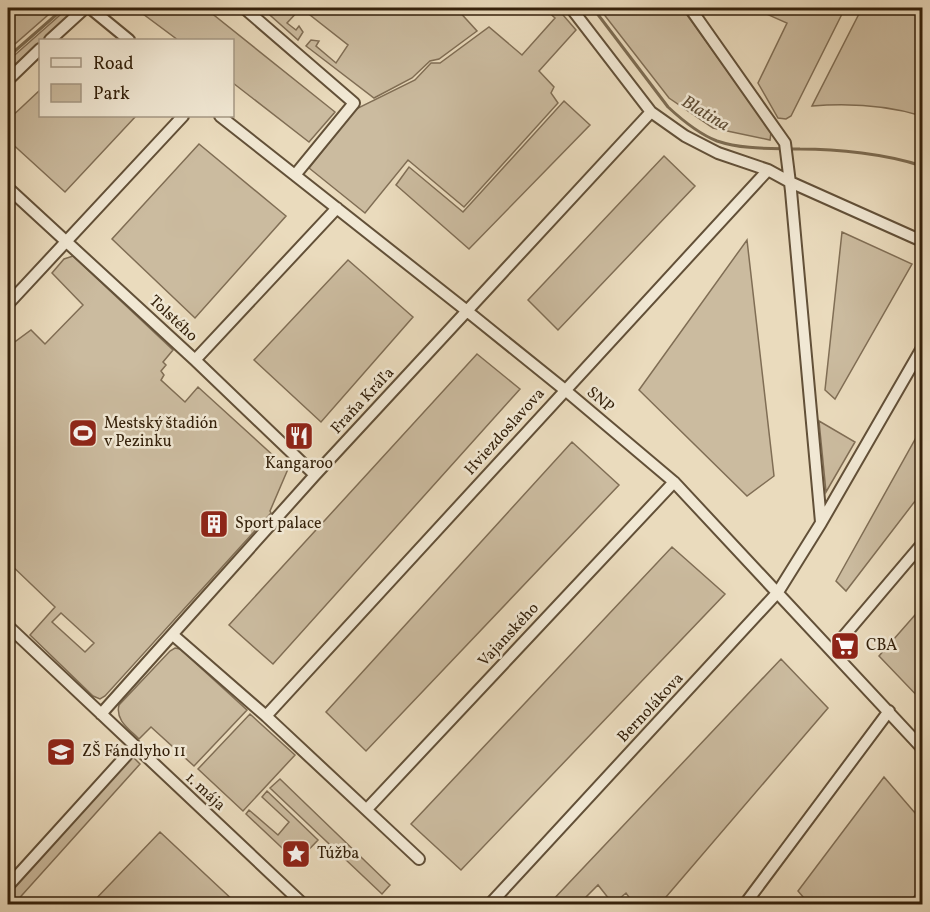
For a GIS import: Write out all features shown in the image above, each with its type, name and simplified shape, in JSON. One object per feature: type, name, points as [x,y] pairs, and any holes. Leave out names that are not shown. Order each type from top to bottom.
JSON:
[{"type":"street","points":[[51,39],[85,8]]},
{"type":"street","points":[[90,8],[128,39]]},
{"type":"street","points":[[244,8],[354,103],[295,175]]},
{"type":"street","points":[[571,8],[651,112],[685,136],[718,153],[768,170],[922,241]]},
{"type":"street","points":[[690,8],[785,143],[821,523]]},
{"type":"street","points":[[8,80],[39,51]]},
{"type":"street","name":"Fraňa Kráľa","points":[[101,714],[315,475],[651,112]]},
{"type":"street","points":[[8,304],[182,117]]},
{"type":"street","name":"SNP","points":[[221,117],[565,390],[674,482],[922,748]]},
{"type":"street","name":"Hviezdoslavova","points":[[266,716],[768,170]]},
{"type":"street","name":"Tolstého","points":[[8,188],[195,360],[315,475]]},
{"type":"street","points":[[195,360],[337,208]]},
{"type":"street","name":"Bernolákova","points":[[490,904],[778,592],[821,523],[922,348]]},
{"type":"street","name":"Vajanského","points":[[367,809],[674,482]]},
{"type":"street","points":[[832,650],[922,544]]},
{"type":"street","name":"1. mája","points":[[8,626],[303,904]]},
{"type":"street","points":[[173,635],[266,716],[419,859]]},
{"type":"street","points":[[745,904],[889,711]]},
{"type":"street","points":[[8,886],[135,746]]},
{"type":"green space","points":[[8,8],[56,8],[8,50]]},
{"type":"green space","points":[[68,8],[78,8],[44,39],[39,39],[39,43],[8,71],[8,61]]},
{"type":"green space","points":[[135,8],[205,8],[335,112],[309,142],[234,84],[234,39],[177,39]]},
{"type":"green space","points":[[262,8],[301,8],[287,23],[296,30],[299,26],[303,32],[298,40]]},
{"type":"green space","points":[[301,8],[456,8],[477,31],[439,59],[430,61],[412,78],[374,98],[306,46],[311,40],[319,41],[316,46],[336,63],[348,45]]},
{"type":"green space","points":[[544,8],[557,8],[576,30],[539,71],[554,87],[551,93],[558,103],[464,207],[408,160],[365,213],[309,168],[356,109],[415,80],[431,63],[440,63],[489,27],[522,55],[555,18]]},
{"type":"green space","points":[[599,8],[682,8],[771,132],[770,140],[713,128],[669,98]]},
{"type":"green space","points":[[753,8],[845,8],[791,116],[786,119],[778,118],[758,83],[787,23]]},
{"type":"green space","points":[[862,8],[922,8],[922,116],[895,109],[868,106],[812,106]]},
{"type":"green space","points":[[39,91],[39,117],[135,117],[65,192],[8,140],[8,120]]},
{"type":"green space","points":[[564,101],[590,125],[469,249],[396,185],[409,167],[463,212]]},
{"type":"green space","points":[[199,144],[286,216],[195,318],[112,239]]},
{"type":"green space","points":[[664,156],[695,186],[558,330],[528,300]]},
{"type":"green space","points":[[842,232],[912,264],[835,399],[825,390]]},
{"type":"green space","points":[[747,240],[774,476],[747,496],[639,390]]},
{"type":"green space","points":[[73,256],[173,350],[163,362],[166,365],[161,371],[164,375],[161,380],[185,402],[198,387],[288,469],[271,513],[100,699],[93,696],[30,635],[55,607],[8,562],[8,347],[31,330],[45,344],[83,305],[52,273],[64,259]],"holes":[[[61,613],[94,643],[85,652],[52,622]]]},
{"type":"green space","points":[[348,260],[413,317],[321,422],[254,360]]},
{"type":"green space","points":[[477,354],[520,389],[273,664],[229,625]]},
{"type":"green space","points":[[819,421],[855,442],[826,492]]},
{"type":"green space","points":[[922,427],[922,492],[846,591],[836,581]]},
{"type":"green space","points":[[572,442],[619,485],[366,751],[326,712]]},
{"type":"green space","points":[[672,547],[725,594],[461,870],[411,824]]},
{"type":"green space","points":[[922,607],[922,701],[879,656]]},
{"type":"green space","points":[[175,648],[180,649],[247,710],[194,766],[151,727],[139,739],[121,720],[118,710],[119,705]]},
{"type":"green space","points":[[781,659],[828,708],[660,904],[634,904],[626,893],[613,904],[598,885],[579,904],[549,904]]},
{"type":"green space","points":[[250,714],[295,755],[243,811],[198,769]]},
{"type":"green space","points":[[132,756],[140,764],[14,904],[8,904],[8,892]]},
{"type":"green space","points":[[884,777],[922,821],[922,888],[907,904],[809,904],[798,891]]},
{"type":"green space","points":[[280,779],[390,885],[382,894],[270,788]]},
{"type":"green space","points":[[267,791],[318,840],[297,862],[246,814],[249,810],[278,835],[289,822],[262,797]]},
{"type":"green space","points":[[160,832],[237,904],[91,904]]},
{"type":"waterway","name":"Blatina","points":[[8,57],[64,8]]},
{"type":"waterway","name":"Blatina","points":[[593,8],[668,107],[710,138],[727,144],[748,147],[862,153],[922,166]]},
{"type":"place","name":"Mestský štadión v Pezinku","points":[[83,433]]},
{"type":"place","name":"Kangaroo","points":[[299,436]]},
{"type":"place","name":"Sport palace","points":[[214,524]]},
{"type":"place","name":"CBA","points":[[845,646]]},
{"type":"place","name":"ZŠ Fándlyho 11","points":[[61,752]]},
{"type":"place","name":"Túžba","points":[[296,854]]}]
